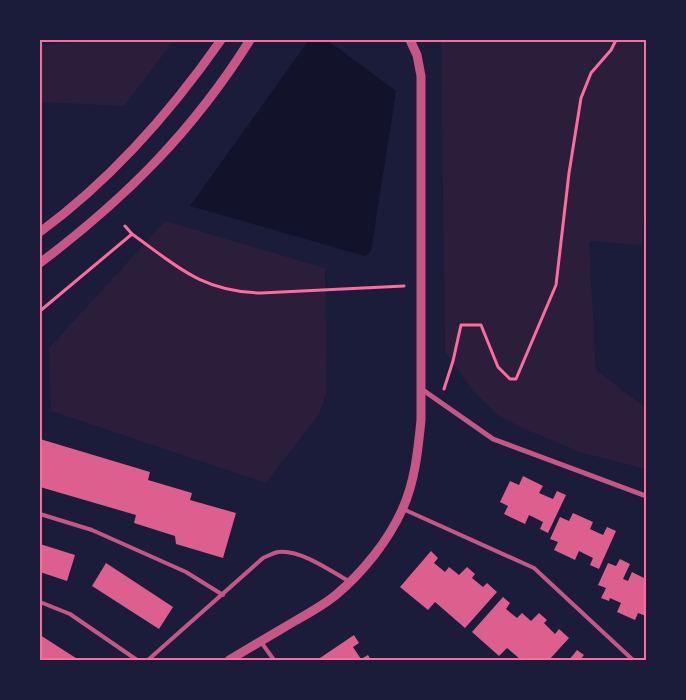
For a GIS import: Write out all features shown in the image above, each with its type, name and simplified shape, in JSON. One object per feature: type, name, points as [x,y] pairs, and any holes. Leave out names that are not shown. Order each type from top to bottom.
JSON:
[{"type":"street","points":[[40,232],[102,180],[143,139],[179,97],[221,40]]},
{"type":"street","points":[[40,264],[116,202],[161,157],[216,92],[250,40]]},
{"type":"street","points":[[229,660],[321,606],[350,582],[385,540],[403,509],[412,481],[421,420],[421,76],[417,55],[410,40]]},
{"type":"street","points":[[420,388],[493,439],[646,496]]},
{"type":"lane","points":[[403,509],[534,568],[633,660]]},
{"type":"lane","points":[[40,514],[92,530],[169,564],[186,572],[223,595]]},
{"type":"lane","points":[[148,660],[263,558],[276,552],[290,552],[306,558],[350,582]]},
{"type":"lane","points":[[40,602],[70,614],[137,660]]},
{"type":"lane","points":[[261,642],[274,660]]},
{"type":"path","points":[[444,390],[461,325],[481,325],[498,366],[510,379],[516,379],[556,285],[569,173],[581,98],[591,73],[611,50],[616,40]]},
{"type":"path","points":[[125,226],[132,234],[186,273],[204,283],[242,293],[406,286]]},
{"type":"path","points":[[40,311],[132,234]]},
{"type":"shaded area","points":[[122,40],[174,40],[124,106],[40,102],[40,45]]},
{"type":"shaded area","points":[[309,40],[327,40],[396,91],[371,251],[365,256],[190,206]]},
{"type":"shaded area","points":[[441,40],[646,40],[646,164],[642,245],[589,241],[596,370],[646,408],[646,469],[583,453],[529,431],[498,415],[473,391],[445,352]]},
{"type":"shaded area","points":[[165,221],[325,268],[327,390],[319,414],[266,483],[51,411],[49,348]]},
{"type":"building","points":[[40,439],[150,472],[148,480],[192,493],[190,500],[236,513],[223,558],[176,544],[175,536],[134,523],[136,515],[40,487]]},
{"type":"building","points":[[523,476],[543,486],[539,493],[553,499],[557,491],[566,495],[548,533],[540,529],[543,522],[529,515],[525,524],[504,514],[508,506],[500,502],[510,481],[519,485]]},
{"type":"building","points":[[573,513],[593,522],[590,529],[603,535],[607,527],[616,531],[599,569],[590,565],[593,558],[579,551],[575,560],[554,550],[558,542],[550,539],[560,517],[569,521]]},
{"type":"building","points":[[40,544],[75,555],[67,581],[40,572]]},
{"type":"building","points":[[431,551],[438,558],[434,563],[445,572],[449,567],[459,575],[467,567],[475,574],[472,578],[483,587],[487,583],[497,592],[465,628],[435,602],[428,610],[400,587]]},
{"type":"building","points":[[620,559],[630,564],[623,579],[628,581],[632,572],[646,579],[646,616],[638,613],[635,620],[617,612],[621,603],[610,598],[609,601],[601,598],[606,588],[598,585],[608,563],[616,566]]},
{"type":"building","points":[[106,563],[173,607],[159,629],[92,586]]},
{"type":"building","points":[[503,597],[510,603],[506,609],[517,618],[522,613],[531,621],[539,613],[547,620],[544,623],[555,634],[559,629],[569,638],[549,660],[521,660],[507,648],[499,656],[472,632]]},
{"type":"building","points":[[40,635],[79,660],[40,660]]},
{"type":"building","points":[[354,635],[359,643],[353,647],[361,659],[368,655],[371,660],[317,660]]},
{"type":"building","points":[[577,650],[584,655],[580,660],[569,660]]}]
